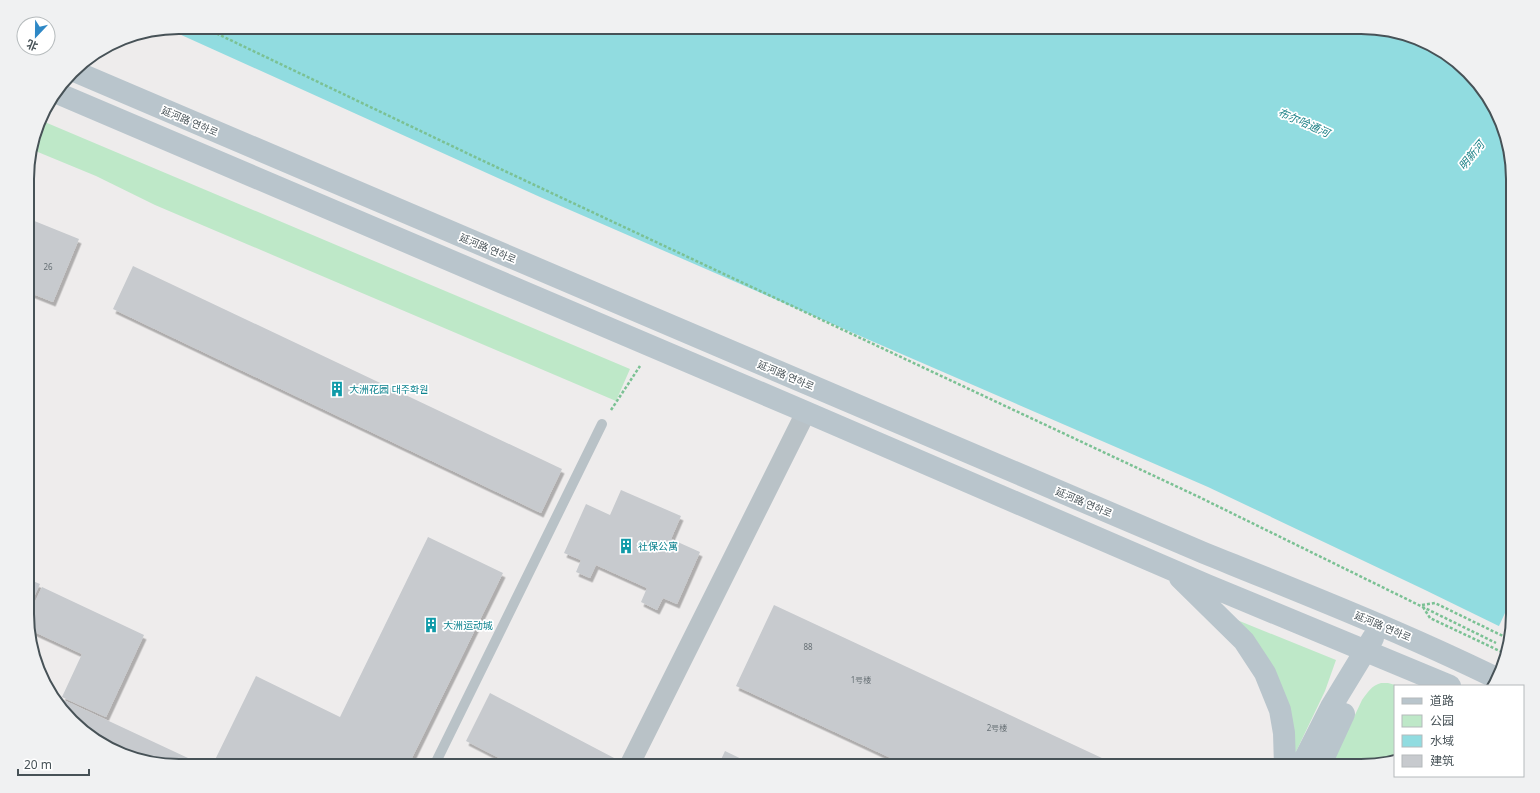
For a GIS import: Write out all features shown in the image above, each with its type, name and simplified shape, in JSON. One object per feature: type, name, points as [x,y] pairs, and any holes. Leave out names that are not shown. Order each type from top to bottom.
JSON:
[{"type":"main road","name":"延河路 연하로","points":[[79,73],[1182,544],[1387,628],[1492,676]]},
{"type":"main road","points":[[61,95],[1171,568],[1207,585],[1448,685]]},
{"type":"main road","points":[[1171,568],[1210,609],[1244,641],[1265,673],[1280,710],[1284,733],[1285,759]]},
{"type":"main road","points":[[1305,759],[1331,707],[1371,653],[1387,628]]},
{"type":"main road","points":[[1323,759],[1371,653]]},
{"type":"street","points":[[632,759],[806,412]]},
{"type":"lane","points":[[437,759],[602,424]]},
{"type":"path","points":[[218,34],[482,161],[1199,496],[1422,605],[1496,643]]},
{"type":"path","points":[[602,424],[640,364]]},
{"type":"path","points":[[1422,605],[1435,603],[1504,637]]},
{"type":"path","points":[[1422,605],[1430,618],[1501,652]]},
{"type":"green space","points":[[46,122],[630,369],[616,401],[155,205],[96,176],[37,152]]},
{"type":"green space","points":[[1237,620],[1336,660],[1325,691],[1293,758]]},
{"type":"green space","points":[[1388,683],[1395,685],[1394,685],[1394,755],[1370,759],[1334,759],[1362,700],[1372,688],[1378,684]]},
{"type":"water","points":[[179,34],[1370,34],[1399,39],[1434,53],[1464,76],[1482,98],[1498,132],[1505,160],[1505,629],[1208,487],[540,197]]},
{"type":"pier","points":[[1506,611],[1505,631],[1498,628]]},
{"type":"building","points":[[34,221],[79,239],[53,302],[34,294]]},
{"type":"building","name":"大洲花园 대주화원","points":[[133,266],[562,469],[541,513],[113,309]]},
{"type":"building","name":"社保公寓","points":[[621,490],[681,516],[671,539],[700,552],[677,604],[663,598],[657,610],[641,602],[647,588],[596,565],[590,578],[576,572],[581,560],[564,553],[586,504],[610,515]]},
{"type":"building","name":"大洲运动城","points":[[428,537],[503,573],[411,759],[215,759],[256,676],[340,717]]},
{"type":"building","points":[[34,582],[40,584],[34,597]]},
{"type":"building","points":[[42,587],[144,635],[106,717],[62,697],[82,654],[35,632],[34,604]]},
{"type":"building","points":[[774,605],[1104,759],[893,759],[736,686]]},
{"type":"building","points":[[490,693],[616,759],[501,759],[466,741]]},
{"type":"building","points":[[61,699],[188,758],[170,759],[141,754],[106,740],[76,717]]},
{"type":"building","points":[[725,751],[742,759],[721,759]]},
{"type":"place","name":"大洲花园 대주화원","points":[[337,389]]},
{"type":"place","name":"社保公寓","points":[[626,546]]},
{"type":"place","name":"大洲运动城","points":[[431,625]]},
{"type":"water label","name":"布尔哈通河","points":[[1304,122]]},
{"type":"water label","name":"明新河","points":[[1471,155]]}]
